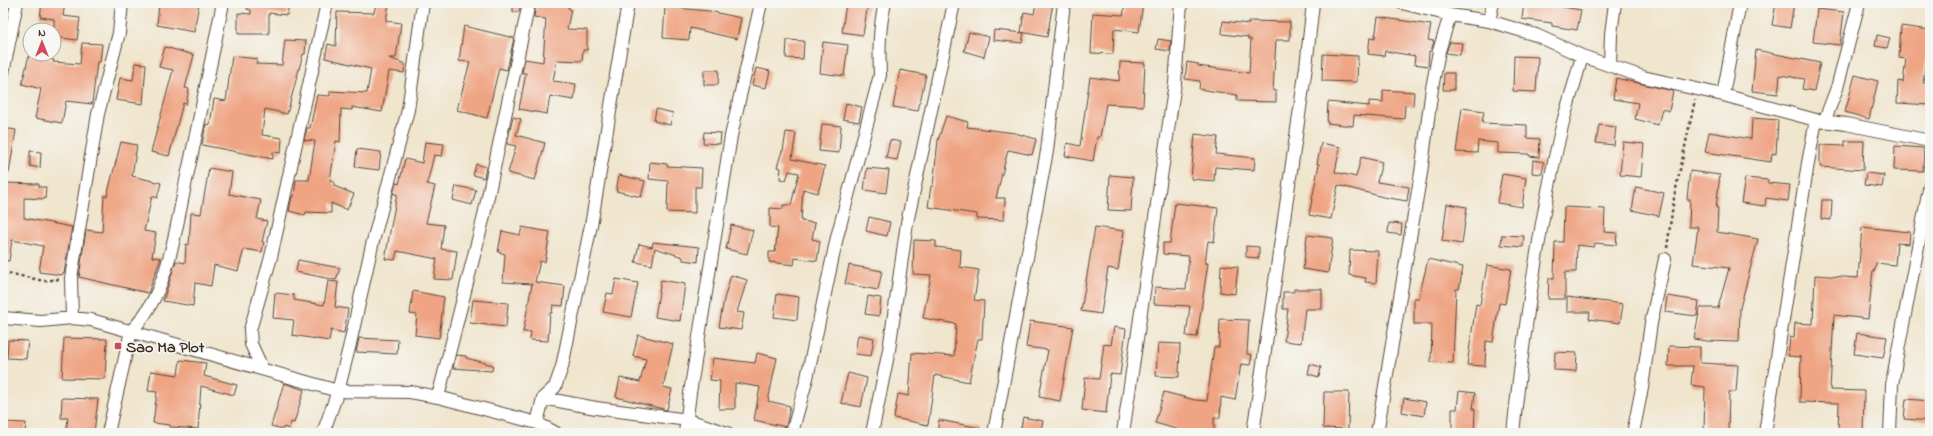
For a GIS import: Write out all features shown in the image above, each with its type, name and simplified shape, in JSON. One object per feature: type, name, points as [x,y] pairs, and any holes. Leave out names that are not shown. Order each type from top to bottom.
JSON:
[{"type":"street","points":[[3,73],[17,3]]},
{"type":"street","points":[[72,318],[71,278],[98,114],[119,33],[122,3]]},
{"type":"street","points":[[108,433],[131,331],[141,321],[152,304],[167,264],[223,3]]},
{"type":"street","points":[[262,368],[251,344],[250,330],[271,257],[327,3]]},
{"type":"street","points":[[323,433],[338,391],[372,245],[408,110],[423,3]]},
{"type":"street","points":[[438,397],[455,323],[483,220],[529,3]]},
{"type":"street","points":[[537,423],[543,398],[554,387],[562,367],[592,220],[628,3]]},
{"type":"street","points":[[685,433],[731,136],[761,3]]},
{"type":"street","points":[[792,433],[807,378],[837,236],[880,75],[880,26],[885,3]]},
{"type":"street","points":[[872,433],[889,350],[907,223],[954,3]]},
{"type":"street","points":[[994,433],[1047,151],[1064,3]]},
{"type":"street","points":[[1123,433],[1176,83],[1181,3]]},
{"type":"street","points":[[1253,433],[1306,67],[1313,3]]},
{"type":"street","points":[[1402,3],[1450,16],[1489,21],[1536,35],[1582,56],[1643,77],[1723,95],[1820,121],[1930,141]]},
{"type":"street","points":[[1489,21],[1493,3]]},
{"type":"street","points":[[1610,66],[1611,34],[1615,3]]},
{"type":"street","points":[[1723,95],[1740,3]]},
{"type":"street","points":[[1765,433],[1808,163],[1820,121],[1837,88],[1859,3]]},
{"type":"street","points":[[1377,433],[1420,181],[1432,88],[1439,51],[1450,16]]},
{"type":"street","points":[[1513,433],[1520,370],[1542,224],[1562,126],[1582,56]]},
{"type":"street","points":[[1890,433],[1892,385],[1930,184]]},
{"type":"street","points":[[1633,433],[1642,388],[1651,323],[1665,259]]},
{"type":"street","points":[[3,318],[41,321],[72,318],[91,320],[338,391],[410,392],[438,397],[537,423],[556,433]]},
{"type":"street","points":[[543,398],[596,408],[688,420],[727,433]]},
{"type":"path","points":[[1665,259],[1674,198],[1697,89]]},
{"type":"path","points":[[3,272],[44,281],[71,278]]},
{"type":"building","points":[[42,3],[65,3],[63,16],[80,18],[77,40],[62,38],[62,22],[54,22],[54,19],[40,17]]},
{"type":"building","points":[[159,3],[199,3],[194,32],[157,25]]},
{"type":"building","points":[[248,3],[289,3],[287,15],[269,13],[269,34],[238,34],[238,13],[251,14],[251,10],[247,9]]},
{"type":"building","points":[[376,3],[389,3],[386,21],[401,23],[396,58],[389,58],[405,64],[404,73],[389,71],[382,112],[352,107],[352,110],[341,109],[340,142],[336,141],[330,181],[334,181],[334,186],[354,194],[347,210],[331,203],[331,213],[306,212],[305,215],[289,211],[292,196],[294,197],[296,180],[309,180],[315,141],[304,140],[307,128],[310,128],[317,95],[330,96],[330,91],[367,93],[371,69],[325,58],[328,44],[336,46],[337,12],[374,13]]},
{"type":"building","points":[[513,3],[521,3],[519,12],[513,12]]},
{"type":"building","points":[[536,3],[569,3],[568,8],[571,9],[567,29],[587,30],[587,50],[583,50],[582,61],[557,60],[553,81],[576,84],[574,100],[550,96],[547,114],[519,109],[526,73],[522,73],[525,59],[543,62],[546,19],[534,17]]},
{"type":"building","points":[[846,3],[868,3],[863,35],[842,32]]},
{"type":"building","points":[[1036,3],[1053,3],[1047,37],[1021,32],[1024,12],[1034,14]]},
{"type":"building","points":[[1126,3],[1143,3],[1139,32],[1114,29],[1113,54],[1091,53],[1093,13],[1123,15]]},
{"type":"building","points":[[1524,3],[1551,3],[1551,5],[1581,10],[1577,30],[1552,26],[1552,23],[1522,19]]},
{"type":"building","points":[[1776,3],[1794,3],[1790,28],[1772,25]]},
{"type":"building","points":[[665,7],[709,11],[741,18],[737,39],[690,28],[689,40],[663,38]]},
{"type":"building","points":[[1817,9],[1844,12],[1840,45],[1813,42]]},
{"type":"building","points":[[1378,17],[1431,25],[1428,40],[1434,41],[1431,51],[1429,51],[1428,66],[1414,64],[1415,56],[1385,51],[1384,56],[1368,54],[1370,37],[1375,38]]},
{"type":"building","points":[[1223,21],[1249,24],[1249,21],[1290,22],[1290,40],[1276,40],[1273,91],[1276,91],[1276,102],[1237,101],[1237,95],[1199,89],[1200,81],[1185,79],[1187,62],[1198,64],[1198,66],[1249,73],[1251,39],[1248,39],[1248,37],[1222,34]]},
{"type":"building","points":[[464,26],[514,38],[507,70],[499,68],[487,118],[457,110],[470,62],[459,61]]},
{"type":"building","points":[[1901,26],[1930,30],[1923,83],[1930,83],[1930,105],[1897,103],[1898,81],[1903,82],[1906,59],[1899,58]]},
{"type":"building","points":[[994,30],[1024,33],[1022,43],[993,40]]},
{"type":"building","points":[[969,32],[989,37],[984,57],[964,51]]},
{"type":"building","points":[[1877,35],[1890,38],[1887,48],[1875,46]]},
{"type":"building","points":[[1158,39],[1171,41],[1170,51],[1156,49]]},
{"type":"building","points":[[285,40],[306,41],[305,54],[303,54],[287,114],[265,109],[262,135],[282,138],[281,153],[273,152],[273,159],[202,145],[206,124],[210,125],[214,99],[226,101],[232,56],[257,59],[256,64],[282,65]]},
{"type":"building","points":[[787,40],[804,41],[803,59],[786,58]]},
{"type":"building","points":[[823,42],[848,45],[844,76],[820,73]]},
{"type":"building","points":[[1450,42],[1462,43],[1460,55],[1446,53]]},
{"type":"building","points":[[82,43],[102,44],[100,62],[97,62],[92,104],[66,101],[62,123],[35,118],[41,89],[22,84],[27,62],[80,64]]},
{"type":"building","points":[[165,47],[194,55],[185,88],[189,89],[186,104],[183,103],[169,156],[151,152],[173,70],[159,67]]},
{"type":"building","points":[[1756,50],[1820,63],[1814,91],[1802,89],[1804,79],[1780,75],[1778,94],[1752,91]]},
{"type":"building","points":[[1323,54],[1358,56],[1357,82],[1322,81]]},
{"type":"building","points":[[1514,56],[1538,57],[1536,92],[1513,91]]},
{"type":"building","points":[[1120,62],[1145,63],[1143,106],[1106,104],[1100,137],[1097,137],[1093,161],[1065,156],[1067,143],[1080,146],[1090,77],[1119,81]]},
{"type":"building","points":[[135,63],[146,64],[143,104],[116,100],[120,78],[133,80]]},
{"type":"building","points":[[756,68],[770,71],[766,88],[752,85]]},
{"type":"building","points":[[704,70],[719,70],[718,85],[704,85]]},
{"type":"building","points":[[900,70],[926,75],[918,111],[893,107]]},
{"type":"building","points":[[1444,73],[1454,73],[1454,90],[1443,90]]},
{"type":"building","points":[[1855,75],[1878,81],[1869,119],[1845,112]]},
{"type":"building","points":[[1616,78],[1673,91],[1669,111],[1662,109],[1658,125],[1635,119],[1638,103],[1613,99]]},
{"type":"building","points":[[1383,90],[1414,92],[1413,106],[1405,105],[1404,119],[1354,115],[1353,126],[1327,123],[1328,102],[1369,106],[1369,101],[1383,102]]},
{"type":"building","points":[[846,103],[862,107],[859,122],[843,119]]},
{"type":"building","points":[[1462,108],[1484,111],[1482,123],[1527,125],[1527,138],[1540,139],[1539,157],[1529,156],[1529,154],[1498,153],[1498,143],[1478,141],[1477,153],[1456,152]]},
{"type":"building","points":[[656,109],[673,113],[670,125],[654,121]]},
{"type":"building","points":[[946,116],[968,122],[967,127],[1015,133],[1036,139],[1032,155],[1008,150],[996,198],[1005,198],[1004,220],[977,219],[977,214],[928,207],[931,186],[933,186],[938,140]]},
{"type":"building","points":[[513,117],[521,119],[516,135],[545,143],[535,180],[508,173],[516,146],[507,144]]},
{"type":"building","points":[[1752,118],[1778,120],[1776,154],[1772,153],[1771,162],[1705,152],[1709,132],[1751,139]]},
{"type":"building","points":[[822,124],[841,126],[839,153],[819,151]]},
{"type":"building","points":[[1599,125],[1616,127],[1614,145],[1596,143]]},
{"type":"building","points":[[3,128],[16,130],[9,173],[3,172]]},
{"type":"building","points":[[704,132],[721,133],[720,144],[703,143]]},
{"type":"building","points":[[786,132],[796,133],[792,159],[825,166],[818,193],[803,189],[801,221],[815,223],[812,239],[820,241],[817,261],[795,258],[794,265],[769,262],[769,252],[775,252],[778,228],[770,227],[770,208],[783,209],[783,205],[791,205],[799,173],[789,171],[786,180],[780,179],[781,168],[777,167],[783,151]]},
{"type":"building","points":[[1195,134],[1218,137],[1216,154],[1255,158],[1254,170],[1215,167],[1214,181],[1191,179]]},
{"type":"building","points":[[890,140],[901,142],[897,160],[886,158]]},
{"type":"building","points":[[1845,141],[1864,141],[1863,170],[1820,167],[1820,145],[1845,146]]},
{"type":"building","points":[[121,142],[137,145],[132,176],[161,183],[157,198],[152,196],[144,231],[156,233],[152,257],[161,258],[148,293],[79,277],[86,230],[102,232],[104,196],[107,196]]},
{"type":"building","points":[[425,142],[444,144],[442,156],[434,155],[427,184],[435,186],[426,223],[444,225],[441,249],[457,251],[453,280],[434,279],[437,259],[397,251],[395,260],[385,259],[397,194],[393,194],[396,183],[399,184],[405,159],[422,163]]},
{"type":"building","points":[[1623,142],[1644,144],[1641,177],[1620,175]]},
{"type":"building","points":[[1321,143],[1340,147],[1335,172],[1356,177],[1361,157],[1382,162],[1377,182],[1409,187],[1407,201],[1383,197],[1338,185],[1331,219],[1309,215],[1319,164],[1317,164]]},
{"type":"building","points":[[1895,146],[1924,148],[1923,171],[1894,170]]},
{"type":"building","points":[[357,149],[381,152],[379,170],[355,167]]},
{"type":"building","points":[[30,151],[41,152],[40,168],[30,166]]},
{"type":"building","points":[[1533,160],[1544,162],[1542,174],[1532,173]]},
{"type":"building","points":[[650,162],[667,164],[667,166],[702,168],[701,187],[695,187],[695,213],[667,212],[668,181],[649,179]]},
{"type":"building","points":[[476,164],[486,167],[484,178],[473,175]]},
{"type":"building","points":[[209,168],[232,172],[229,194],[261,200],[257,219],[267,221],[262,242],[264,242],[262,252],[244,249],[238,271],[214,265],[211,286],[195,283],[193,306],[163,301],[176,261],[185,263],[186,244],[189,245],[191,213],[201,214]]},
{"type":"building","points":[[867,168],[889,170],[886,193],[864,190]]},
{"type":"building","points":[[1690,171],[1720,175],[1716,208],[1718,208],[1717,232],[1758,239],[1740,308],[1739,342],[1694,339],[1700,308],[1718,308],[1729,268],[1693,264],[1698,227],[1689,227],[1690,199],[1687,199]]},
{"type":"building","points":[[1866,173],[1884,175],[1882,187],[1864,185]]},
{"type":"building","points":[[1502,174],[1526,178],[1522,207],[1497,203]]},
{"type":"building","points":[[619,175],[645,181],[641,197],[616,191]]},
{"type":"building","points":[[1110,175],[1133,177],[1131,211],[1108,210]]},
{"type":"building","points":[[1745,178],[1768,180],[1768,183],[1790,185],[1788,201],[1766,198],[1765,206],[1741,203]]},
{"type":"building","points":[[3,183],[39,184],[39,187],[46,187],[45,199],[24,198],[24,218],[72,227],[64,273],[62,273],[62,275],[39,272],[43,246],[12,240],[9,261],[3,260]]},
{"type":"building","points":[[456,186],[476,190],[472,205],[453,200]]},
{"type":"building","points":[[1636,187],[1664,193],[1659,216],[1632,210]]},
{"type":"building","points":[[1822,200],[1832,200],[1831,220],[1821,219]]},
{"type":"building","points":[[1175,203],[1218,208],[1214,242],[1208,241],[1205,263],[1208,263],[1197,337],[1186,336],[1190,306],[1154,304],[1155,287],[1186,289],[1189,256],[1163,254],[1163,243],[1170,243]]},
{"type":"building","points":[[1447,204],[1467,207],[1462,244],[1442,241]]},
{"type":"building","points":[[1564,207],[1605,209],[1604,232],[1617,233],[1616,245],[1595,243],[1594,247],[1577,245],[1576,272],[1565,272],[1565,299],[1548,299],[1549,278],[1554,278],[1555,242],[1563,242]]},
{"type":"building","points":[[869,217],[890,222],[887,236],[866,231]]},
{"type":"building","points":[[1389,223],[1402,224],[1401,235],[1388,233]]},
{"type":"building","points":[[731,225],[753,230],[747,254],[726,249]]},
{"type":"building","points":[[522,227],[550,232],[545,262],[540,261],[535,282],[565,286],[563,306],[553,305],[552,313],[550,313],[548,341],[530,340],[531,332],[523,332],[532,284],[503,282],[505,254],[498,252],[502,231],[520,235]]},
{"type":"building","points":[[1095,227],[1124,231],[1118,270],[1108,268],[1101,314],[1081,311]]},
{"type":"building","points":[[1862,227],[1910,232],[1909,244],[1897,243],[1895,265],[1876,263],[1875,271],[1873,270],[1868,319],[1834,315],[1830,390],[1864,391],[1863,433],[1838,433],[1839,403],[1800,402],[1801,357],[1788,356],[1790,337],[1794,338],[1795,323],[1813,324],[1815,275],[1858,278]]},
{"type":"building","points":[[1307,235],[1333,238],[1328,273],[1303,269]]},
{"type":"building","points":[[1502,235],[1524,236],[1523,247],[1501,245]]},
{"type":"building","points":[[914,240],[936,241],[936,247],[961,250],[960,267],[979,270],[974,300],[984,301],[982,339],[978,339],[969,382],[935,375],[928,425],[894,418],[898,394],[909,396],[912,353],[954,356],[956,324],[923,318],[931,275],[913,274]]},
{"type":"building","points":[[653,242],[699,247],[698,262],[683,260],[683,257],[655,248],[652,265],[635,262],[639,244],[652,247]]},
{"type":"building","points":[[1246,246],[1259,247],[1259,258],[1246,257]]},
{"type":"building","points":[[1350,250],[1378,251],[1376,283],[1365,282],[1366,278],[1349,275]]},
{"type":"building","points":[[1428,259],[1463,267],[1459,289],[1456,289],[1453,363],[1431,362],[1432,324],[1414,324],[1414,298],[1419,298]]},
{"type":"building","points":[[298,260],[340,268],[336,280],[296,272]]},
{"type":"building","points":[[849,265],[882,271],[878,290],[845,284]]},
{"type":"building","points":[[1221,265],[1238,267],[1235,294],[1220,292]]},
{"type":"building","points":[[1487,265],[1511,269],[1505,304],[1499,303],[1493,342],[1486,341],[1485,366],[1467,365],[1476,304],[1480,305]]},
{"type":"building","points":[[731,275],[747,280],[737,312],[744,313],[741,330],[719,327],[724,299]]},
{"type":"building","points":[[616,279],[638,283],[631,317],[603,312],[607,293],[613,294]]},
{"type":"building","points":[[661,280],[685,284],[680,321],[655,317]]},
{"type":"building","points":[[328,281],[338,282],[335,307],[348,309],[344,333],[331,330],[329,341],[292,335],[294,320],[273,318],[275,293],[294,295],[294,300],[324,305]]},
{"type":"building","points":[[1294,289],[1322,289],[1322,309],[1305,309],[1301,343],[1284,341],[1288,309],[1283,309],[1283,292],[1294,292]]},
{"type":"building","points":[[413,291],[444,297],[439,338],[415,335],[417,315],[410,314]]},
{"type":"building","points":[[777,294],[799,297],[797,320],[774,317]]},
{"type":"building","points":[[868,296],[881,298],[879,316],[865,314]]},
{"type":"building","points":[[1667,296],[1699,301],[1697,316],[1665,312]]},
{"type":"building","points":[[1567,297],[1623,304],[1620,323],[1589,319],[1590,312],[1567,312]]},
{"type":"building","points":[[473,300],[508,303],[506,327],[470,323]]},
{"type":"building","points":[[1220,319],[1249,320],[1247,354],[1252,355],[1250,365],[1241,364],[1235,400],[1221,397],[1220,418],[1214,418],[1214,433],[1190,433],[1155,423],[1164,392],[1195,400],[1207,401],[1214,347],[1219,347]]},
{"type":"building","points":[[1030,321],[1073,327],[1060,401],[1039,397],[1048,350],[1026,347]]},
{"type":"building","points":[[1114,327],[1126,329],[1120,375],[1110,374],[1106,413],[1082,410],[1085,378],[1099,379],[1104,344],[1111,345]]},
{"type":"building","points":[[1857,333],[1887,337],[1883,358],[1854,354]]},
{"type":"building","points":[[638,335],[673,344],[663,387],[672,389],[667,410],[616,397],[620,378],[640,382],[646,359],[633,356]]},
{"type":"building","points":[[858,335],[874,338],[871,356],[855,354]]},
{"type":"building","points":[[64,338],[107,339],[105,379],[62,378]]},
{"type":"building","points":[[359,338],[398,340],[397,354],[356,352]]},
{"type":"building","points":[[8,340],[28,341],[26,359],[7,358]]},
{"type":"building","points":[[1158,343],[1180,344],[1179,377],[1156,376]]},
{"type":"building","points":[[1669,346],[1700,347],[1700,363],[1738,365],[1736,392],[1729,392],[1728,433],[1704,433],[1705,387],[1691,385],[1693,366],[1668,366]]},
{"type":"building","points":[[1555,352],[1577,353],[1576,371],[1554,370]]},
{"type":"building","points":[[757,353],[777,358],[768,401],[790,406],[786,427],[754,420],[760,387],[735,383],[735,409],[719,409],[720,381],[710,380],[713,358],[755,363]]},
{"type":"building","points":[[456,355],[466,356],[466,358],[493,365],[492,371],[453,368]]},
{"type":"building","points":[[180,360],[206,363],[204,376],[237,385],[234,395],[201,386],[198,429],[170,427],[170,425],[153,423],[157,392],[148,391],[151,371],[178,375]]},
{"type":"building","points":[[1310,364],[1321,367],[1319,377],[1308,374]]},
{"type":"building","points":[[848,373],[867,378],[861,407],[841,403]]},
{"type":"building","points":[[284,383],[304,390],[294,423],[291,422],[289,429],[271,426]]},
{"type":"building","points":[[1459,391],[1475,393],[1473,409],[1475,409],[1474,433],[1452,433],[1452,409],[1457,409]]},
{"type":"building","points":[[1324,392],[1349,392],[1348,429],[1323,428]]},
{"type":"building","points":[[62,398],[98,399],[94,433],[66,433],[68,418],[61,418]]},
{"type":"building","points":[[1404,398],[1426,402],[1424,416],[1402,412]]},
{"type":"building","points":[[1906,399],[1930,401],[1930,421],[1904,419]]},
{"type":"building","points":[[1023,417],[1043,421],[1040,433],[1020,433]]},
{"type":"building","points":[[939,420],[980,428],[980,433],[937,433]]},
{"type":"building","points":[[3,422],[26,423],[25,433],[3,433]]},
{"type":"place","name":"Sao Ma Plot","points":[[118,346]]}]
